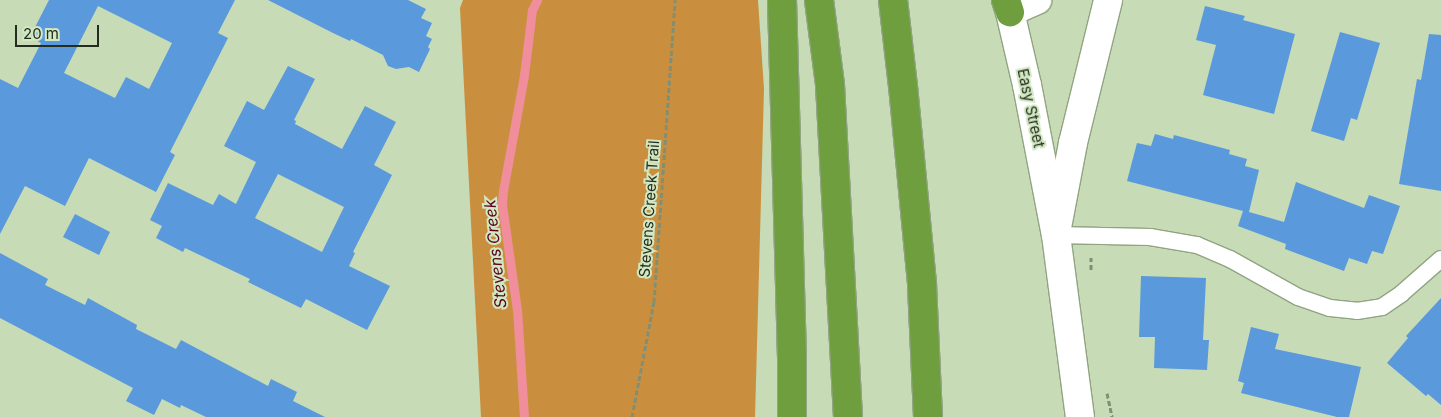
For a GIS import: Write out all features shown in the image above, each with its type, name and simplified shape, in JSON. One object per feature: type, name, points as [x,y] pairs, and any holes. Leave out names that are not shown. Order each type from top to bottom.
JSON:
[{"type":"highway","points":[[782,0],[792,417]]},
{"type":"highway","points":[[819,0],[830,85],[848,417]]},
{"type":"highway","points":[[893,0],[904,86],[922,285],[928,417]]},
{"type":"street","name":"Easy Street","points":[[1037,0],[1008,6],[1027,85],[1056,235],[1080,417]]},
{"type":"street","name":"Easy Street","points":[[1056,235],[1074,143],[1108,0]]},
{"type":"lane","points":[[1056,235],[1150,237],[1198,245],[1230,259],[1298,297],[1330,308],[1357,312],[1382,307],[1401,294],[1441,259]]},
{"type":"path","name":"Stevens Creek Trail","points":[[632,417],[654,302],[676,0]]},
{"type":"shaded area","points":[[463,0],[758,0],[764,89],[755,417],[481,417],[460,8]]},
{"type":"building","points":[[49,0],[235,0],[218,33],[228,38],[170,152],[175,155],[156,192],[89,158],[65,206],[25,186],[0,234],[0,79],[18,88],[41,43],[30,37]],"holes":[[[98,6],[172,43],[149,89],[126,77],[115,98],[64,73]]]},
{"type":"building","points":[[268,0],[408,0],[426,9],[421,18],[432,23],[426,36],[432,39],[428,47],[430,49],[419,72],[409,67],[396,69],[388,66],[383,55],[351,39],[350,41],[333,33]]},
{"type":"building","points":[[1205,6],[1245,16],[1243,20],[1295,34],[1274,114],[1203,95],[1216,45],[1196,40]]},
{"type":"building","points":[[1340,32],[1380,43],[1357,120],[1351,118],[1344,141],[1311,131]]},
{"type":"building","points":[[1429,34],[1441,35],[1441,191],[1399,184],[1417,79],[1421,80]]},
{"type":"building","points":[[288,66],[315,79],[294,120],[296,121],[295,124],[342,149],[365,106],[396,122],[374,165],[392,175],[353,252],[355,253],[349,266],[390,286],[367,330],[306,299],[301,308],[248,282],[250,279],[185,248],[183,252],[156,238],[162,226],[150,220],[168,183],[213,205],[219,194],[236,204],[256,162],[224,146],[247,101],[264,110]],"holes":[[[278,174],[344,207],[322,252],[255,218]]]},
{"type":"building","points":[[1155,134],[1173,139],[1174,135],[1230,150],[1229,154],[1247,159],[1245,166],[1259,170],[1249,212],[1284,222],[1296,182],[1364,208],[1369,195],[1400,206],[1383,254],[1372,251],[1367,264],[1349,258],[1344,271],[1285,249],[1286,244],[1238,226],[1243,211],[1127,181],[1137,143],[1151,146]]},
{"type":"building","points":[[75,214],[110,232],[99,255],[63,237]]},
{"type":"building","points":[[0,253],[48,279],[45,285],[85,305],[88,298],[137,325],[136,329],[176,349],[181,340],[268,386],[271,379],[297,392],[293,401],[325,417],[206,417],[181,405],[180,408],[162,399],[154,415],[126,401],[133,388],[0,318]]},
{"type":"building","points":[[1141,276],[1206,278],[1203,340],[1209,340],[1207,370],[1154,368],[1155,337],[1139,337]]},
{"type":"building","points":[[1441,298],[1441,405],[1428,394],[1426,396],[1387,363],[1408,338],[1406,336]]},
{"type":"building","points":[[1251,327],[1279,334],[1275,349],[1361,367],[1349,417],[1337,417],[1241,393],[1244,383],[1238,381]]},
{"type":"waterway","name":"Stevens Creek","points":[[524,417],[517,310],[502,204],[524,75],[532,10],[537,0]]}]
